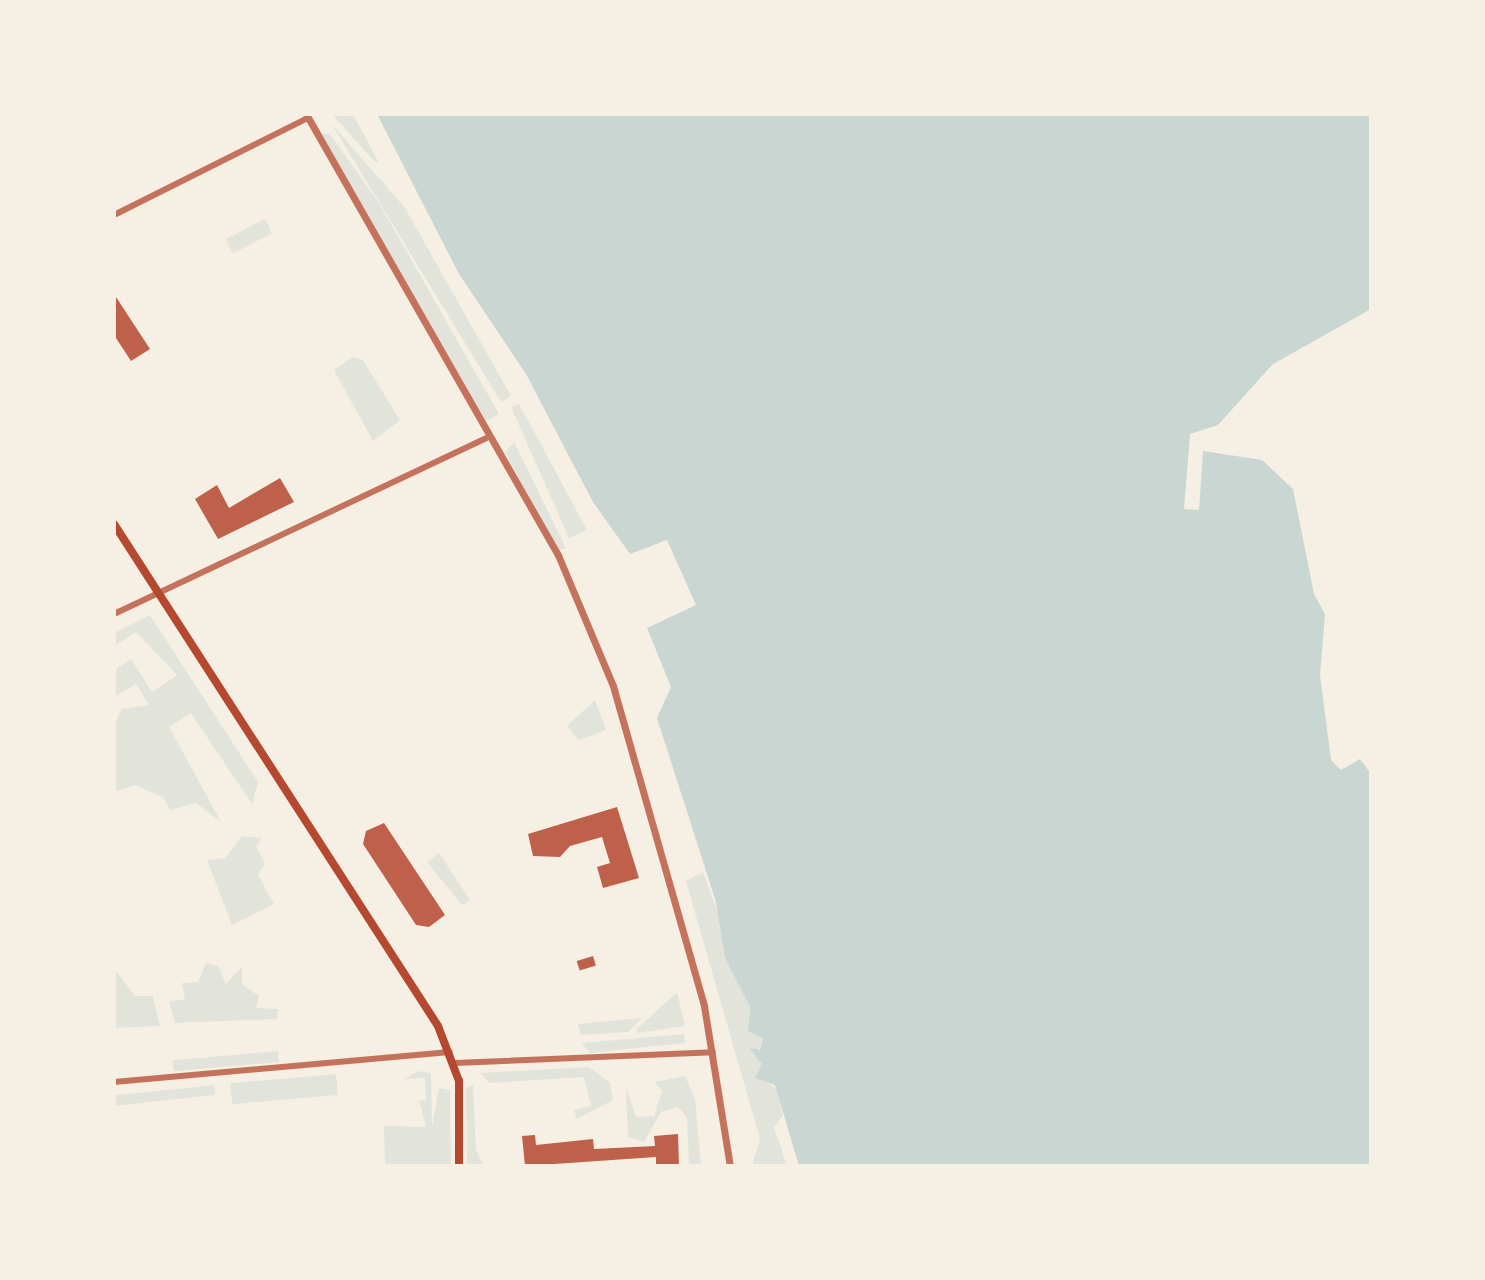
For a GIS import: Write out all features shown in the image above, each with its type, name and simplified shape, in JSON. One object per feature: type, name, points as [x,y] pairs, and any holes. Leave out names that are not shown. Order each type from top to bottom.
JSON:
[{"type":"main road","points":[[114,524],[450,1052],[455,1063],[459,1166]]},
{"type":"street","points":[[114,215],[307,116],[487,438],[558,555],[613,686],[713,1052],[730,1166]]},
{"type":"street","points":[[114,614],[487,438]]},
{"type":"street","points":[[114,1082],[450,1052]]},
{"type":"street","points":[[455,1063],[713,1052]]},
{"type":"shaded area","points":[[332,114],[353,114],[379,163],[373,160]]},
{"type":"shaded area","points":[[377,114],[1371,114],[1371,309],[1273,364],[1218,425],[1190,434],[1184,509],[1199,510],[1203,451],[1262,460],[1293,489],[1314,594],[1325,614],[1320,675],[1331,760],[1341,770],[1360,759],[1371,774],[1371,1166],[799,1166],[775,1085],[755,1078],[762,1064],[749,1048],[760,1050],[763,1038],[748,1031],[750,1007],[725,958],[716,902],[657,718],[671,687],[647,628],[696,605],[667,540],[630,554],[593,502],[526,374],[459,274]]},
{"type":"shaded area","points":[[331,123],[405,208],[511,396],[501,402]]},
{"type":"shaded area","points":[[320,134],[330,134],[379,203],[499,414],[486,421]]},
{"type":"shaded area","points":[[265,219],[272,233],[233,253],[226,239]]},
{"type":"shaded area","points":[[353,357],[363,360],[400,420],[373,441],[334,370]]},
{"type":"shaded area","points":[[519,404],[587,530],[569,538],[511,407]]},
{"type":"shaded area","points":[[514,442],[566,548],[557,551],[505,452]]},
{"type":"shaded area","points":[[150,615],[258,782],[252,804],[191,713],[169,727],[221,822],[196,803],[170,810],[163,797],[135,785],[114,792],[114,725],[122,709],[149,705],[136,684],[114,697],[114,670],[131,659],[152,692],[177,675],[136,632],[114,646],[114,633]]},
{"type":"shaded area","points":[[595,700],[606,730],[579,740],[567,726]]},
{"type":"shaded area","points":[[242,836],[262,838],[256,846],[265,863],[258,875],[274,904],[232,925],[207,860],[225,858]]},
{"type":"shaded area","points":[[439,853],[470,900],[462,905],[427,862]]},
{"type":"shaded area","points":[[703,872],[724,929],[725,958],[750,1007],[748,1028],[763,1038],[759,1050],[749,1048],[762,1064],[757,1075],[777,1090],[783,1116],[774,1127],[787,1166],[752,1166],[760,1139],[686,881]]},
{"type":"shaded area","points":[[206,963],[218,966],[226,984],[242,966],[242,984],[259,996],[256,1008],[278,1009],[277,1019],[175,1023],[169,1002],[185,999],[182,983],[198,982]]},
{"type":"shaded area","points":[[114,968],[135,996],[153,996],[160,1026],[114,1028]]},
{"type":"shaded area","points":[[677,992],[685,1026],[637,1033],[637,1029]]},
{"type":"shaded area","points":[[642,1018],[628,1032],[581,1035],[578,1024]]},
{"type":"shaded area","points":[[684,1034],[685,1043],[590,1053],[582,1043]]},
{"type":"shaded area","points":[[278,1051],[279,1062],[173,1071],[172,1060]]},
{"type":"shaded area","points":[[589,1067],[610,1083],[613,1100],[577,1119],[574,1110],[591,1106],[584,1077],[490,1083],[480,1073]]},
{"type":"shaded area","points":[[418,1071],[431,1074],[432,1127],[439,1088],[450,1090],[451,1166],[385,1166],[384,1126],[426,1127],[419,1100],[426,1100],[425,1078],[404,1079]]},
{"type":"shaded area","points":[[336,1074],[338,1095],[232,1104],[230,1083]]},
{"type":"shaded area","points":[[685,1076],[695,1099],[701,1166],[689,1166],[687,1118],[678,1107],[661,1112],[644,1142],[628,1137],[626,1088],[636,1117],[654,1116],[662,1091],[655,1082]]},
{"type":"shaded area","points":[[214,1085],[215,1095],[116,1105],[115,1095]]},
{"type":"shaded area","points":[[473,1085],[476,1150],[484,1166],[467,1166],[466,1088]]},
{"type":"building","points":[[114,294],[150,349],[131,361],[114,335]]},
{"type":"building","points":[[280,478],[294,502],[218,539],[195,499],[217,485],[229,508]]},
{"type":"building","points":[[617,807],[639,878],[603,888],[597,867],[610,863],[602,837],[570,846],[560,857],[533,856],[528,834]]},
{"type":"building","points":[[384,823],[445,915],[429,927],[416,925],[363,844],[366,831]]},
{"type":"building","points":[[593,956],[596,966],[580,971],[577,961]]},
{"type":"building","points":[[678,1134],[679,1166],[656,1166],[656,1157],[525,1166],[522,1136],[535,1135],[536,1145],[593,1139],[594,1149],[655,1146],[654,1136]]}]
